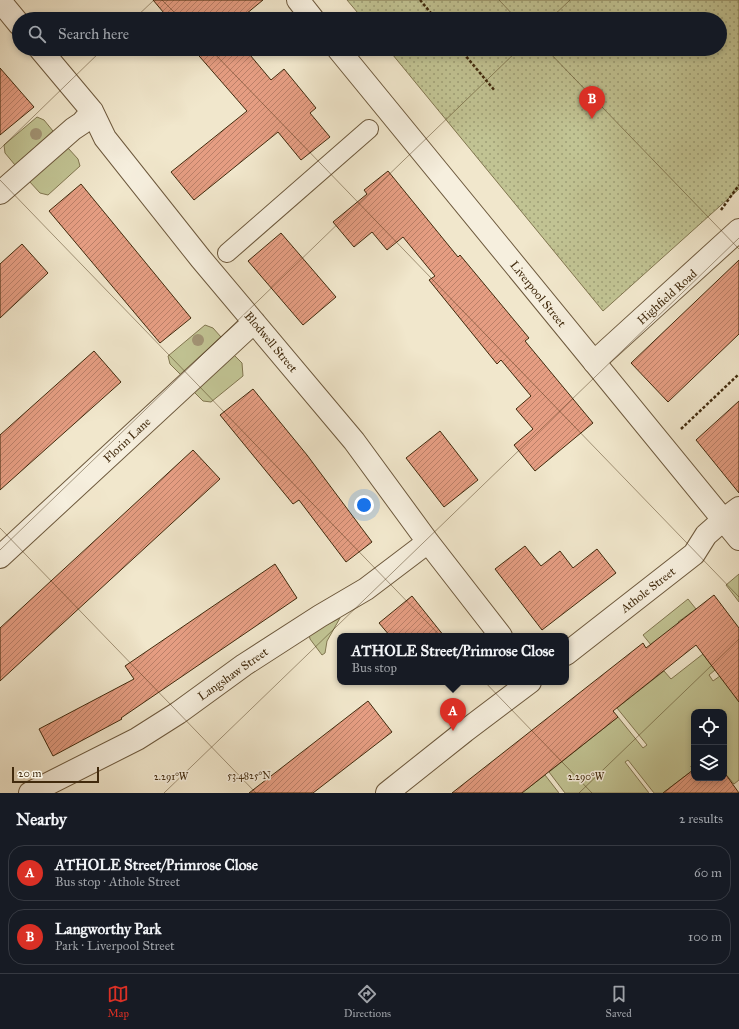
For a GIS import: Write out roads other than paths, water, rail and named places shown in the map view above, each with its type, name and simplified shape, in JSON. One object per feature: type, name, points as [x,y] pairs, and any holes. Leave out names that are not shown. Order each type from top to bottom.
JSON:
[{"type":"street","points":[[0,0],[12,15]]},
{"type":"street","points":[[298,0],[307,12]]},
{"type":"street","name":"Blodwell Street","points":[[46,56],[92,111],[105,138],[254,322],[354,441],[428,542],[499,633]]},
{"type":"street","name":"Liverpool Street","points":[[344,56],[663,446],[731,514],[739,539]]},
{"type":"street","points":[[0,193],[73,129],[82,123],[92,111]]},
{"type":"street","points":[[227,252],[369,129]]},
{"type":"street","name":"Highfield Road","points":[[594,362],[739,230]]},
{"type":"street","name":"Florin Lane","points":[[0,557],[254,322]]},
{"type":"street","name":"Athole Street","points":[[569,652],[694,554],[706,535],[731,514]]},
{"type":"street","name":"Langshaw Street","points":[[30,793],[137,739],[172,717],[244,665],[320,616],[366,589],[428,542]]},
{"type":"street","points":[[387,793],[526,685]]},
{"type":"place","name":"Langworthy Park","points":[[592,119]]},
{"type":"place","name":"ATHOLE Street/Primrose Close","points":[[453,731]]}]
